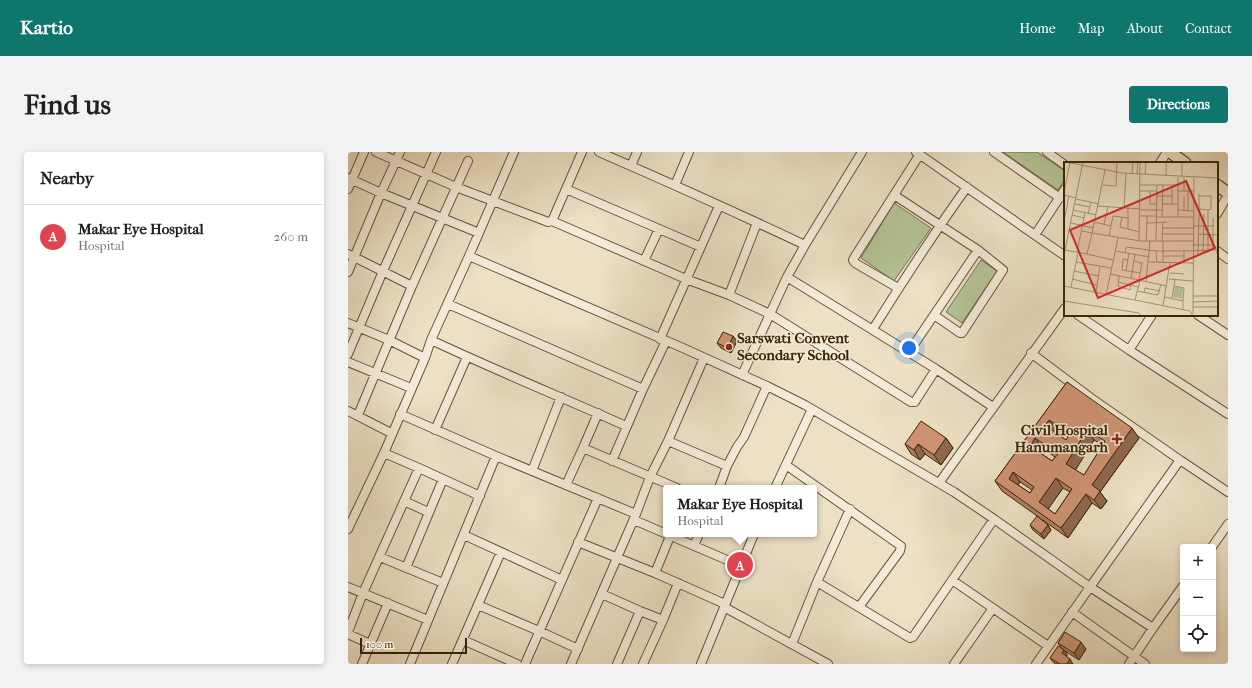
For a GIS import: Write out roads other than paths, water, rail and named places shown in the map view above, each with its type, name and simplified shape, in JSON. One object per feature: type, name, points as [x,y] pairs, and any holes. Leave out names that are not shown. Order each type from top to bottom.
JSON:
[{"type":"main road","points":[[1168,152],[1183,162]]},
{"type":"main road","points":[[1218,186],[1228,194]]},
{"type":"street","points":[[348,189],[350,179],[364,152]]},
{"type":"street","points":[[376,152],[456,187],[548,222],[552,221],[686,279],[729,295],[770,314],[911,402],[915,402],[936,369]]},
{"type":"street","points":[[348,272],[351,256],[400,152]]},
{"type":"street","points":[[348,354],[436,152]]},
{"type":"street","points":[[348,529],[384,453],[391,433],[425,358],[431,340],[514,152]]},
{"type":"street","points":[[552,221],[582,152]]},
{"type":"street","points":[[599,152],[805,245]]},
{"type":"street","points":[[631,166],[637,152]]},
{"type":"street","points":[[675,185],[689,152]]},
{"type":"street","points":[[742,375],[770,314],[805,245],[862,152]]},
{"type":"street","points":[[994,152],[1060,198]]},
{"type":"street","points":[[1047,152],[1064,165]]},
{"type":"street","points":[[1161,162],[1168,152]]},
{"type":"street","points":[[898,288],[853,260],[894,195],[918,153],[1064,255]]},
{"type":"street","points":[[358,415],[412,286],[468,161]]},
{"type":"street","points":[[350,179],[442,219],[479,233]]},
{"type":"street","points":[[873,329],[898,288],[967,187]]},
{"type":"street","points":[[566,189],[700,247]]},
{"type":"street","points":[[1035,235],[1064,191]]},
{"type":"street","points":[[1218,212],[1228,194]]},
{"type":"street","points":[[894,195],[978,250],[1003,271],[963,332],[960,333],[934,315]]},
{"type":"street","points":[[612,461],[663,340],[686,279],[719,206]]},
{"type":"street","points":[[729,295],[756,223]]},
{"type":"street","points":[[644,261],[659,229]]},
{"type":"street","points":[[909,352],[978,250]]},
{"type":"street","points":[[1218,252],[1228,259]]},
{"type":"street","points":[[351,256],[412,286]]},
{"type":"street","points":[[469,256],[767,386],[812,409],[939,483],[1153,628]]},
{"type":"street","points":[[788,277],[936,369],[993,408]]},
{"type":"street","points":[[448,304],[643,389]]},
{"type":"street","points":[[939,483],[1031,353],[1064,309]]},
{"type":"street","points":[[1079,316],[1228,414]]},
{"type":"street","points":[[1129,350],[1151,316]]},
{"type":"street","points":[[1200,316],[1228,335]]},
{"type":"street","points":[[348,323],[389,340],[425,358]]},
{"type":"street","points":[[431,340],[626,426]]},
{"type":"street","points":[[1031,353],[1091,398],[1228,492]]},
{"type":"street","points":[[435,430],[467,357]]},
{"type":"street","points":[[571,664],[635,517],[650,477],[704,358]]},
{"type":"street","points":[[348,362],[411,388]]},
{"type":"street","points":[[719,485],[737,447],[744,437],[767,386]]},
{"type":"street","points":[[532,471],[561,397]]},
{"type":"street","points":[[776,485],[812,409]]},
{"type":"street","points":[[348,411],[391,433]]},
{"type":"street","points":[[566,485],[598,413]]},
{"type":"street","points":[[400,414],[598,498],[663,531]]},
{"type":"street","points":[[668,440],[728,466]]},
{"type":"street","points":[[583,448],[670,485]]},
{"type":"street","points":[[384,453],[480,496]]},
{"type":"street","points":[[413,663],[428,620],[496,456]]},
{"type":"street","points":[[1036,664],[1180,460]]},
{"type":"street","points":[[786,465],[814,485]]},
{"type":"street","points":[[370,644],[348,633],[363,594],[419,468]]},
{"type":"street","points":[[406,568],[443,479]]},
{"type":"street","points":[[817,487],[902,548],[859,607]]},
{"type":"street","points":[[525,664],[598,498]]},
{"type":"street","points":[[404,501],[428,512]]},
{"type":"street","points":[[792,644],[817,582],[850,510]]},
{"type":"street","points":[[817,582],[912,638],[994,519]]},
{"type":"street","points":[[1214,544],[1228,524]]},
{"type":"street","points":[[464,535],[562,580]]},
{"type":"street","points":[[655,573],[670,537]]},
{"type":"street","points":[[675,537],[741,566]]},
{"type":"street","points":[[694,546],[698,537]]},
{"type":"street","points":[[701,664],[753,537]]},
{"type":"street","points":[[578,542],[678,583],[725,606],[792,644],[817,661],[828,664]]},
{"type":"street","points":[[452,664],[501,552]]},
{"type":"street","points":[[380,557],[444,583]]},
{"type":"street","points":[[952,580],[1048,646]]},
{"type":"street","points":[[643,664],[678,583]]},
{"type":"street","points":[[348,587],[428,620]]},
{"type":"street","points":[[1129,664],[1180,590]]},
{"type":"street","points":[[602,594],[663,620]]},
{"type":"street","points":[[362,664],[388,603]]},
{"type":"street","points":[[478,605],[578,649]]},
{"type":"street","points":[[954,664],[993,608]]},
{"type":"street","points":[[619,663],[640,611]]},
{"type":"street","points":[[1072,612],[1145,664]]},
{"type":"street","points":[[463,640],[517,664]]},
{"type":"place","name":"Sarswati Convent Secondary School","points":[[729,347]]},
{"type":"place","name":"Civil Hospital Hanumangarh","points":[[1117,439]]},
{"type":"place","name":"Makar Eye Hospital","points":[[740,565]]}]
